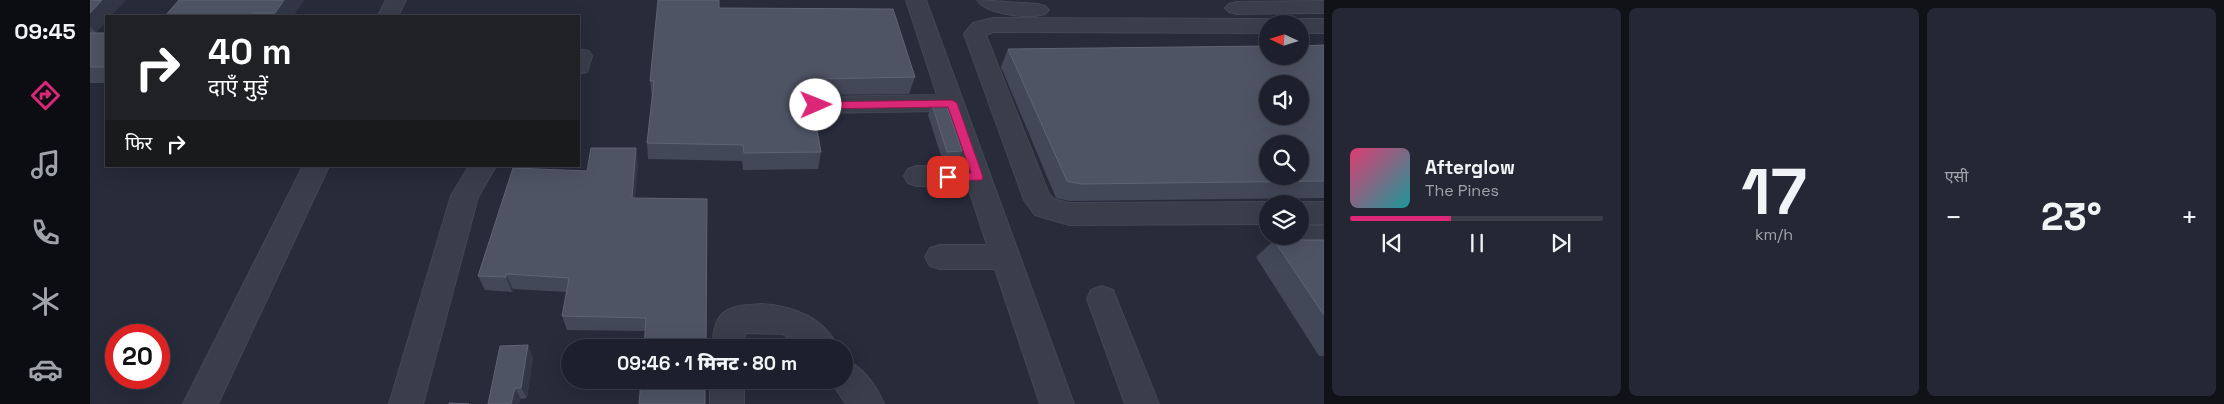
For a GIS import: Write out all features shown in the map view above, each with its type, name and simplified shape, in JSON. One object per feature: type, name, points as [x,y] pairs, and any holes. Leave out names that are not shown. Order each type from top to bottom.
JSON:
[{"type":"street","points":[[388,15],[396,0]]},
{"type":"street","points":[[987,0],[1003,7],[1025,10],[1324,7]]},
{"type":"street","points":[[913,10],[952,103],[1057,404]]},
{"type":"street","points":[[1259,26],[993,26],[981,28],[975,34],[1038,200],[1045,207],[1069,214],[1259,213]]},
{"type":"street","points":[[816,105],[952,103]]},
{"type":"street","points":[[200,404],[316,167]]},
{"type":"street","points":[[406,404],[465,196],[482,167]]},
{"type":"street","points":[[917,176],[978,177]]},
{"type":"street","points":[[1309,228],[1324,213]]},
{"type":"street","points":[[940,257],[1006,257]]},
{"type":"street","points":[[1102,299],[1142,404]]},
{"type":"street","points":[[728,339],[729,328],[736,320],[775,318],[788,320],[805,329],[814,339]]},
{"type":"street","points":[[853,386],[867,404]]},
{"type":"street","points":[[727,404],[728,389]]},
{"type":"building","points":[[90,0],[102,0],[90,13]]},
{"type":"building","points":[[179,0],[284,0],[275,13],[253,13],[252,15],[166,15]]},
{"type":"building","points":[[658,0],[719,0],[719,8],[893,9],[915,77],[818,79],[809,81],[805,88],[811,97],[821,152],[744,153],[743,145],[647,143],[654,81],[650,81]]},
{"type":"building","points":[[90,33],[105,33],[105,67],[90,67]]},
{"type":"building","points":[[1324,45],[1324,181],[1309,181],[1309,135],[1259,135],[1259,182],[1081,184],[1067,181],[1008,49],[1259,46],[1259,65],[1309,65],[1309,46]]},
{"type":"building","points":[[932,104],[946,104],[962,151],[947,152]]},
{"type":"building","points":[[591,148],[636,148],[632,198],[707,199],[706,339],[645,339],[646,318],[562,316],[569,278],[506,274],[506,277],[478,276],[513,168],[587,171]]},
{"type":"building","points":[[1309,240],[1324,240],[1324,315],[1277,245],[1309,245]]},
{"type":"building","points":[[528,345],[521,388],[515,388],[511,404],[488,404],[500,346]]},
{"type":"building","points":[[640,389],[705,389],[705,404],[639,404]]},
{"type":"route","points":[[816,105],[952,103],[978,177],[948,177]]}]
